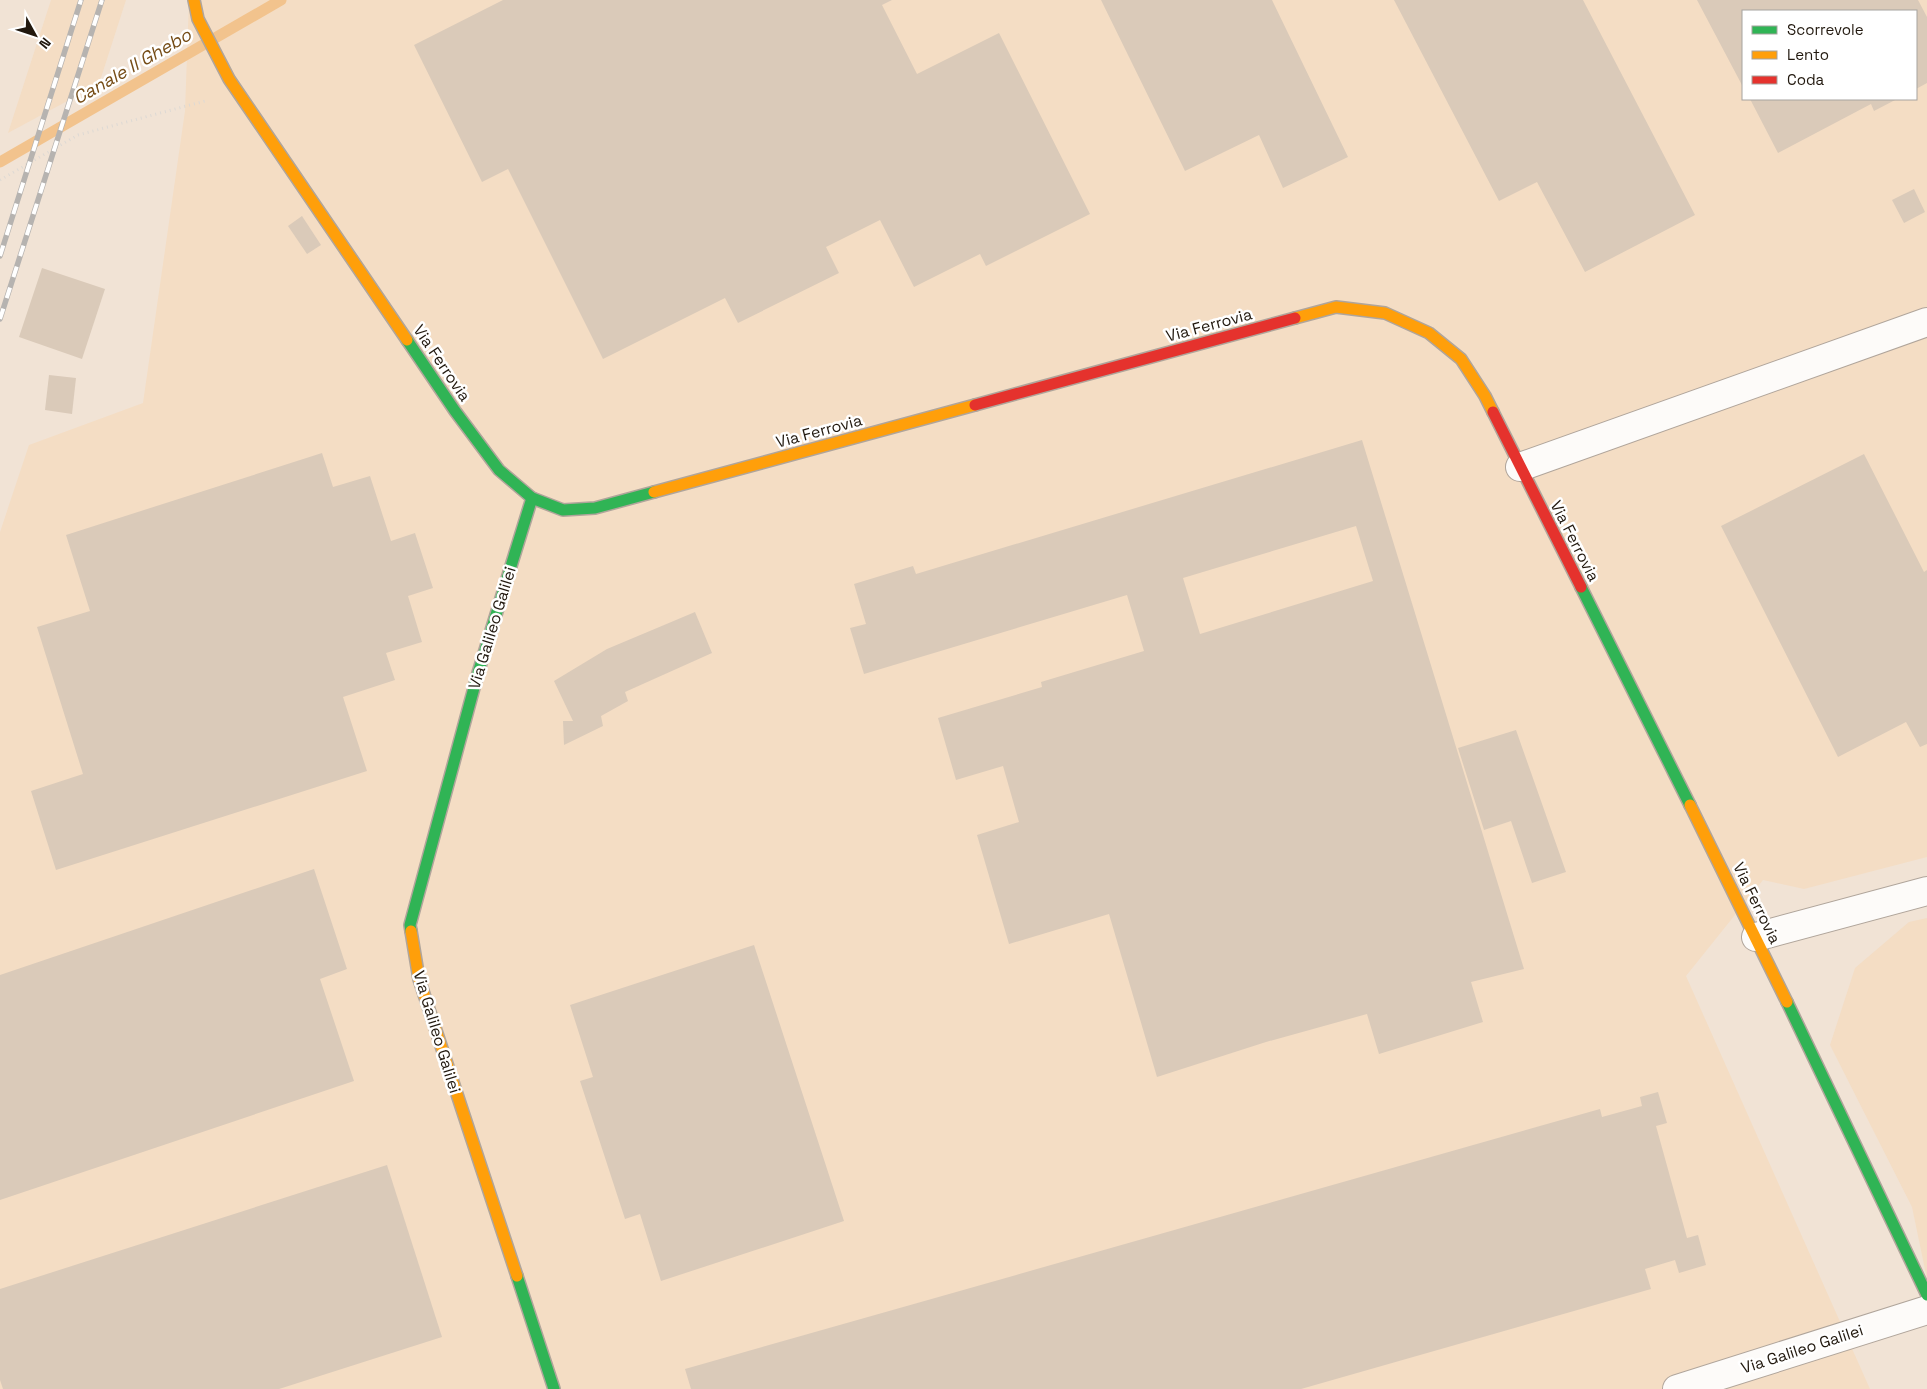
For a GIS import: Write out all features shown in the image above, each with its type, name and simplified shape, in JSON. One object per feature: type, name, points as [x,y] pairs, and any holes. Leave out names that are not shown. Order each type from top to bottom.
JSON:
[{"type":"street","name":"Via Ferrovia","points":[[194,0],[198,19],[217,58],[230,79],[455,411],[499,470],[532,498],[563,510],[595,508],[1336,307],[1385,313],[1429,333],[1461,359],[1484,396],[1756,937],[1927,1295]]},
{"type":"street","points":[[1520,467],[1927,322]]},
{"type":"street","name":"Via Galileo Galilei","points":[[532,498],[478,673],[410,925],[418,979],[554,1389]]},
{"type":"street","points":[[1756,937],[1927,891]]},
{"type":"street","name":"Via Galileo Galilei","points":[[1677,1389],[1927,1310]]},
{"type":"path","points":[[0,180],[78,135],[203,103],[230,79]]},
{"type":"shaded area","points":[[51,0],[126,0],[99,84],[8,133]]},
{"type":"shaded area","points":[[189,0],[1927,0],[1927,857],[1804,889],[1763,880],[1686,976],[1870,1389],[0,1389],[0,532],[29,445],[143,403],[185,111]]},
{"type":"shaded area","points":[[1927,918],[1927,1279],[1912,1207],[1830,1045],[1855,968],[1909,922]]},
{"type":"building","points":[[503,0],[892,0],[882,5],[917,74],[999,33],[1090,214],[986,266],[980,254],[914,287],[880,220],[826,247],[839,273],[738,323],[725,298],[603,359],[508,169],[482,182],[414,45]]},
{"type":"building","points":[[1101,0],[1272,0],[1348,157],[1283,188],[1259,135],[1185,171]]},
{"type":"building","points":[[1394,0],[1583,0],[1695,215],[1585,272],[1537,182],[1499,201]]},
{"type":"building","points":[[1697,0],[1918,0],[1927,17],[1927,83],[1917,88],[1917,10],[1742,10],[1742,85]]},
{"type":"building","points":[[1751,100],[1895,100],[1874,111],[1871,104],[1778,153]]},
{"type":"building","points":[[1914,189],[1925,212],[1904,223],[1892,200]]},
{"type":"building","points":[[302,216],[321,245],[307,254],[288,226]]},
{"type":"building","points":[[42,268],[105,289],[82,359],[19,337]]},
{"type":"building","points":[[49,375],[76,378],[72,414],[45,410]]},
{"type":"building","points":[[1362,440],[1524,969],[1471,982],[1483,1022],[1379,1054],[1367,1014],[1266,1042],[1157,1077],[1109,914],[1009,944],[977,835],[1019,822],[1003,766],[956,780],[938,718],[1042,687],[1041,682],[1144,651],[1127,595],[864,674],[850,628],[866,624],[854,584],[913,566],[916,574]],"holes":[[[1356,526],[1373,581],[1200,634],[1183,578]]]},
{"type":"building","points":[[322,453],[333,487],[370,476],[391,541],[415,533],[433,588],[408,596],[422,642],[386,653],[395,680],[343,697],[367,771],[56,870],[31,791],[83,774],[37,627],[90,611],[66,535]]},
{"type":"building","points":[[1864,454],[1924,572],[1927,570],[1927,744],[1920,747],[1906,722],[1838,757],[1721,526]]},
{"type":"building","points":[[695,612],[712,653],[625,692],[628,701],[601,716],[603,726],[564,745],[563,721],[573,721],[554,681],[607,649]]},
{"type":"building","points":[[1516,730],[1566,872],[1532,883],[1511,821],[1484,830],[1458,748]]},
{"type":"building","points":[[314,869],[347,969],[320,979],[354,1081],[0,1200],[0,975]]},
{"type":"building","points":[[754,945],[844,1221],[661,1281],[640,1214],[625,1219],[580,1081],[593,1077],[570,1005]]},
{"type":"building","points":[[1658,1092],[1667,1123],[1656,1126],[1687,1238],[1698,1235],[1706,1265],[1679,1273],[1675,1260],[1645,1269],[1651,1289],[1301,1389],[691,1389],[685,1369],[1600,1109],[1602,1117],[1642,1106],[1640,1097]]},
{"type":"building","points":[[387,1165],[442,1337],[279,1389],[3,1389],[0,1380],[0,1289]]},
{"type":"waterway","name":"Canale Il Ghebo","points":[[0,162],[281,0]]},
{"type":"railway","points":[[0,256],[81,0]]},
{"type":"railway","points":[[0,319],[102,0]]},
{"type":"traffic: fast","points":[[407,340],[455,411],[499,470],[532,498],[563,510],[595,508],[654,492]]},
{"type":"traffic: fast","points":[[411,931],[410,925],[478,673],[532,498]]},
{"type":"traffic: fast","points":[[1581,587],[1690,805]]},
{"type":"traffic: fast","points":[[1787,1002],[1927,1295]]},
{"type":"traffic: fast","points":[[517,1276],[554,1389]]},
{"type":"traffic: slow","points":[[194,0],[198,19],[229,79],[407,340]]},
{"type":"traffic: slow","points":[[1295,318],[1336,307],[1385,313],[1429,333],[1461,359],[1493,412]]},
{"type":"traffic: slow","points":[[654,492],[975,405]]},
{"type":"traffic: slow","points":[[1690,805],[1787,1002]]},
{"type":"traffic: slow","points":[[411,931],[419,979],[517,1276]]},
{"type":"traffic: jam","points":[[975,405],[1295,318]]},
{"type":"traffic: jam","points":[[1493,412],[1581,587]]}]
